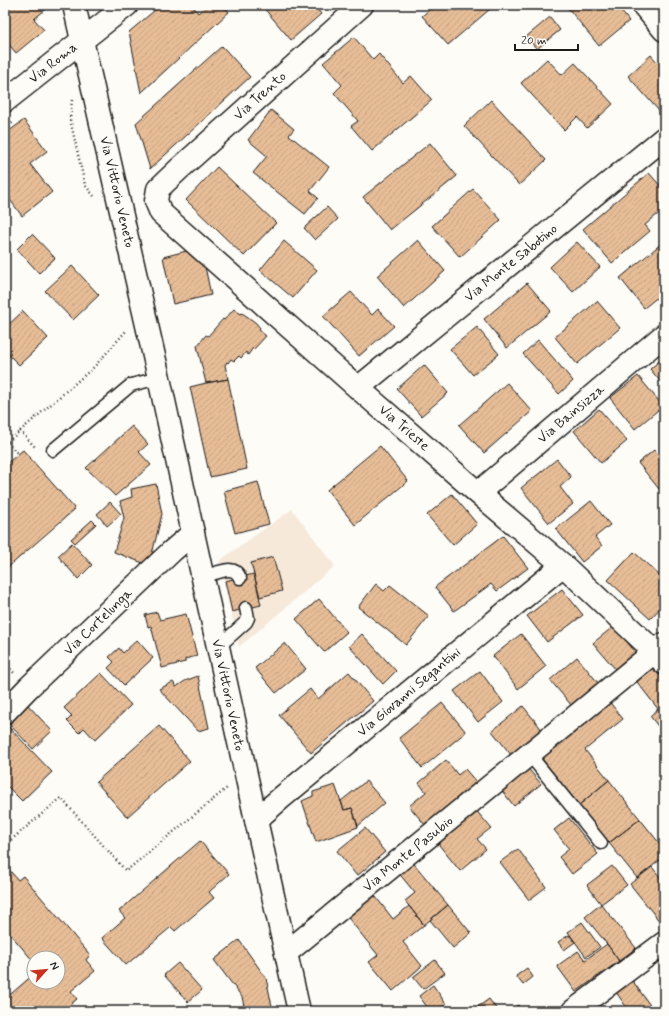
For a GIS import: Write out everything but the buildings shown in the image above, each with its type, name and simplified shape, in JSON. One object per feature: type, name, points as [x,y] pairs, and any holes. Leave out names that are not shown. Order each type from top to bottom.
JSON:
[{"type":"street","name":"Via Roma","points":[[5,101],[127,5]]},
{"type":"street","name":"Via Trento","points":[[158,189],[362,5]]},
{"type":"street","points":[[643,5],[664,30]]},
{"type":"street","name":"Via Vittorio Veneto","points":[[73,7],[82,40],[159,378],[299,1011]]},
{"type":"street","name":"Via Monte Sabotino","points":[[358,388],[664,138]]},
{"type":"street","name":"Via Trieste","points":[[158,189],[156,201],[161,213],[358,388],[563,565],[661,653]]},
{"type":"street","name":"Via Bainsizza","points":[[478,493],[664,335]]},
{"type":"street","name":"Via Cortelunga","points":[[5,712],[28,688],[172,551],[193,533]]},
{"type":"street","name":"Via Giovanni Segantini","points":[[256,820],[563,565]]},
{"type":"street","name":"Via Monte Pasubio","points":[[286,953],[529,754],[661,653]]},
{"type":"street","points":[[573,1011],[664,943]]},
{"type":"lane","points":[[53,450],[132,385],[159,378]]},
{"type":"lane","points":[[203,577],[230,570],[238,573],[240,578]]},
{"type":"lane","points":[[218,647],[246,622],[248,618],[246,608]]},
{"type":"lane","points":[[529,754],[601,843]]},
{"type":"path","points":[[73,95],[70,119],[85,185],[96,198]]},
{"type":"path","points":[[18,454],[6,442],[94,367],[126,331],[124,324]]},
{"type":"path","points":[[5,846],[61,798],[126,871],[228,787]]},
{"type":"shaded area","points":[[292,509],[335,566],[239,647],[219,561]]}]
